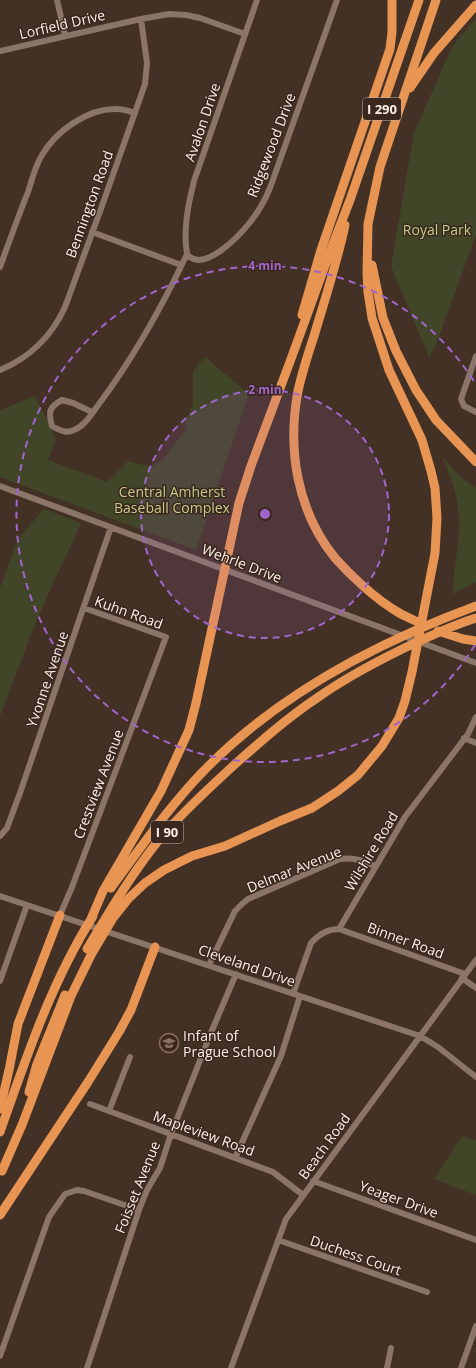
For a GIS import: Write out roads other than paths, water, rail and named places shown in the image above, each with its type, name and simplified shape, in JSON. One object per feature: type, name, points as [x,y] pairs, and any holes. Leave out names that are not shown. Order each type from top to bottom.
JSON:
[{"type":"highway","points":[[291,359],[315,270],[390,49],[392,32],[392,0]]},
{"type":"highway","name":"I 290","points":[[350,200],[420,0]]},
{"type":"highway","name":"I 290","points":[[368,242],[368,224],[376,179],[436,0]]},
{"type":"highway","points":[[401,103],[420,72],[434,53],[476,5]]},
{"type":"highway","points":[[91,919],[103,891],[161,791],[189,730],[240,503],[251,466],[350,200]]},
{"type":"highway","points":[[350,200],[340,251],[298,390],[294,420],[294,445],[301,494],[320,536],[334,558],[374,596],[401,614],[434,630],[463,639],[476,641]]},
{"type":"highway","points":[[368,242],[383,318],[396,351],[416,390],[436,420],[476,462]]},
{"type":"highway","points":[[1,1175],[22,1125],[71,996],[91,955],[113,918],[129,898],[145,883],[164,870],[192,856],[225,846],[312,808],[338,791],[358,775],[382,746],[398,718],[405,701],[435,553],[437,518],[435,488],[432,471],[422,440],[389,370],[372,318],[368,292],[368,242]]},
{"type":"highway","name":"I 90","points":[[0,1132],[29,1049],[49,1000],[70,956],[106,895],[154,828],[195,780],[238,739],[277,709],[322,678],[370,652],[440,619],[476,606]]},
{"type":"highway","name":"I 90","points":[[1,1175],[38,1064],[58,1012],[84,954],[132,876],[159,841],[217,780],[282,724],[317,698],[346,679],[397,651],[457,624],[476,618]]},
{"type":"highway","points":[[0,1109],[18,1024],[60,915]]},
{"type":"highway","points":[[0,1214],[88,1082],[132,1010],[155,947]]},
{"type":"street","points":[[58,0],[66,36]]},
{"type":"street","name":"Avalon Drive","points":[[187,254],[185,243],[186,227],[194,181],[257,0]]},
{"type":"street","name":"Ridgewood Drive","points":[[187,254],[189,258],[196,260],[201,260],[213,255],[223,249],[243,231],[258,212],[270,188],[337,0]]},
{"type":"street","name":"Lorfield Drive","points":[[0,51],[169,14],[200,18],[245,34]]},
{"type":"street","name":"Bennington Road","points":[[0,370],[13,364],[34,350],[50,332],[65,307],[145,84],[147,68],[141,19]]},
{"type":"street","points":[[0,267],[37,164],[55,138],[66,127],[101,112],[117,109],[135,113]]},
{"type":"street","points":[[92,232],[181,266]]},
{"type":"street","points":[[92,412],[73,403],[62,400],[54,405],[49,415],[52,426],[62,432],[74,431],[83,424],[118,378],[130,360],[187,254]]},
{"type":"street","points":[[476,356],[461,399],[464,406],[476,412]]},
{"type":"street","name":"Wehrle Drive","points":[[0,486],[476,663]]},
{"type":"street","name":"Yvonne Avenue","points":[[0,836],[7,828],[20,793],[111,527]]},
{"type":"street","name":"Kuhn Road","points":[[84,608],[166,637],[157,660]]},
{"type":"street","name":"Crestview Avenue","points":[[60,915],[72,887],[157,660]]},
{"type":"street","name":"Wilshire Road","points":[[339,929],[405,816],[464,738],[476,717]]},
{"type":"street","points":[[464,738],[476,743]]},
{"type":"street","name":"Delmar Avenue","points":[[209,965],[235,911],[248,900],[340,859],[359,859],[375,866]]},
{"type":"street","name":"Cleveland Drive","points":[[0,896],[420,1036],[476,1077]]},
{"type":"street","points":[[0,981],[27,905]]},
{"type":"street","points":[[293,994],[311,943],[316,937],[328,930],[339,929]]},
{"type":"street","name":"Binner Road","points":[[339,929],[464,976],[476,988]]},
{"type":"street","name":"Beach Road","points":[[231,1368],[286,1219],[476,960]]},
{"type":"street","name":"Foisset Avenue","points":[[87,1368],[139,1210],[160,1168],[171,1134],[236,974]]},
{"type":"street","points":[[235,1158],[281,1056],[300,996]]},
{"type":"street","points":[[109,1111],[130,1057]]},
{"type":"street","name":"Mapleview Road","points":[[90,1104],[273,1172],[303,1195]]},
{"type":"street","name":"Yeager Drive","points":[[313,1181],[476,1240]]},
{"type":"street","points":[[0,1356],[49,1217],[65,1194],[77,1190],[84,1191],[139,1210]]},
{"type":"street","name":"Duchess Court","points":[[278,1240],[426,1292]]},
{"type":"street","points":[[460,1368],[476,1326]]},
{"type":"street","points":[[387,1368],[391,1348]]},
{"type":"place","name":"Infant of Prague School","points":[[169,1043]]},
{"type":"park label","name":"Royal Park","points":[[437,229]]},
{"type":"park label","name":"Central Amherst Baseball Complex","points":[[172,500]]}]
